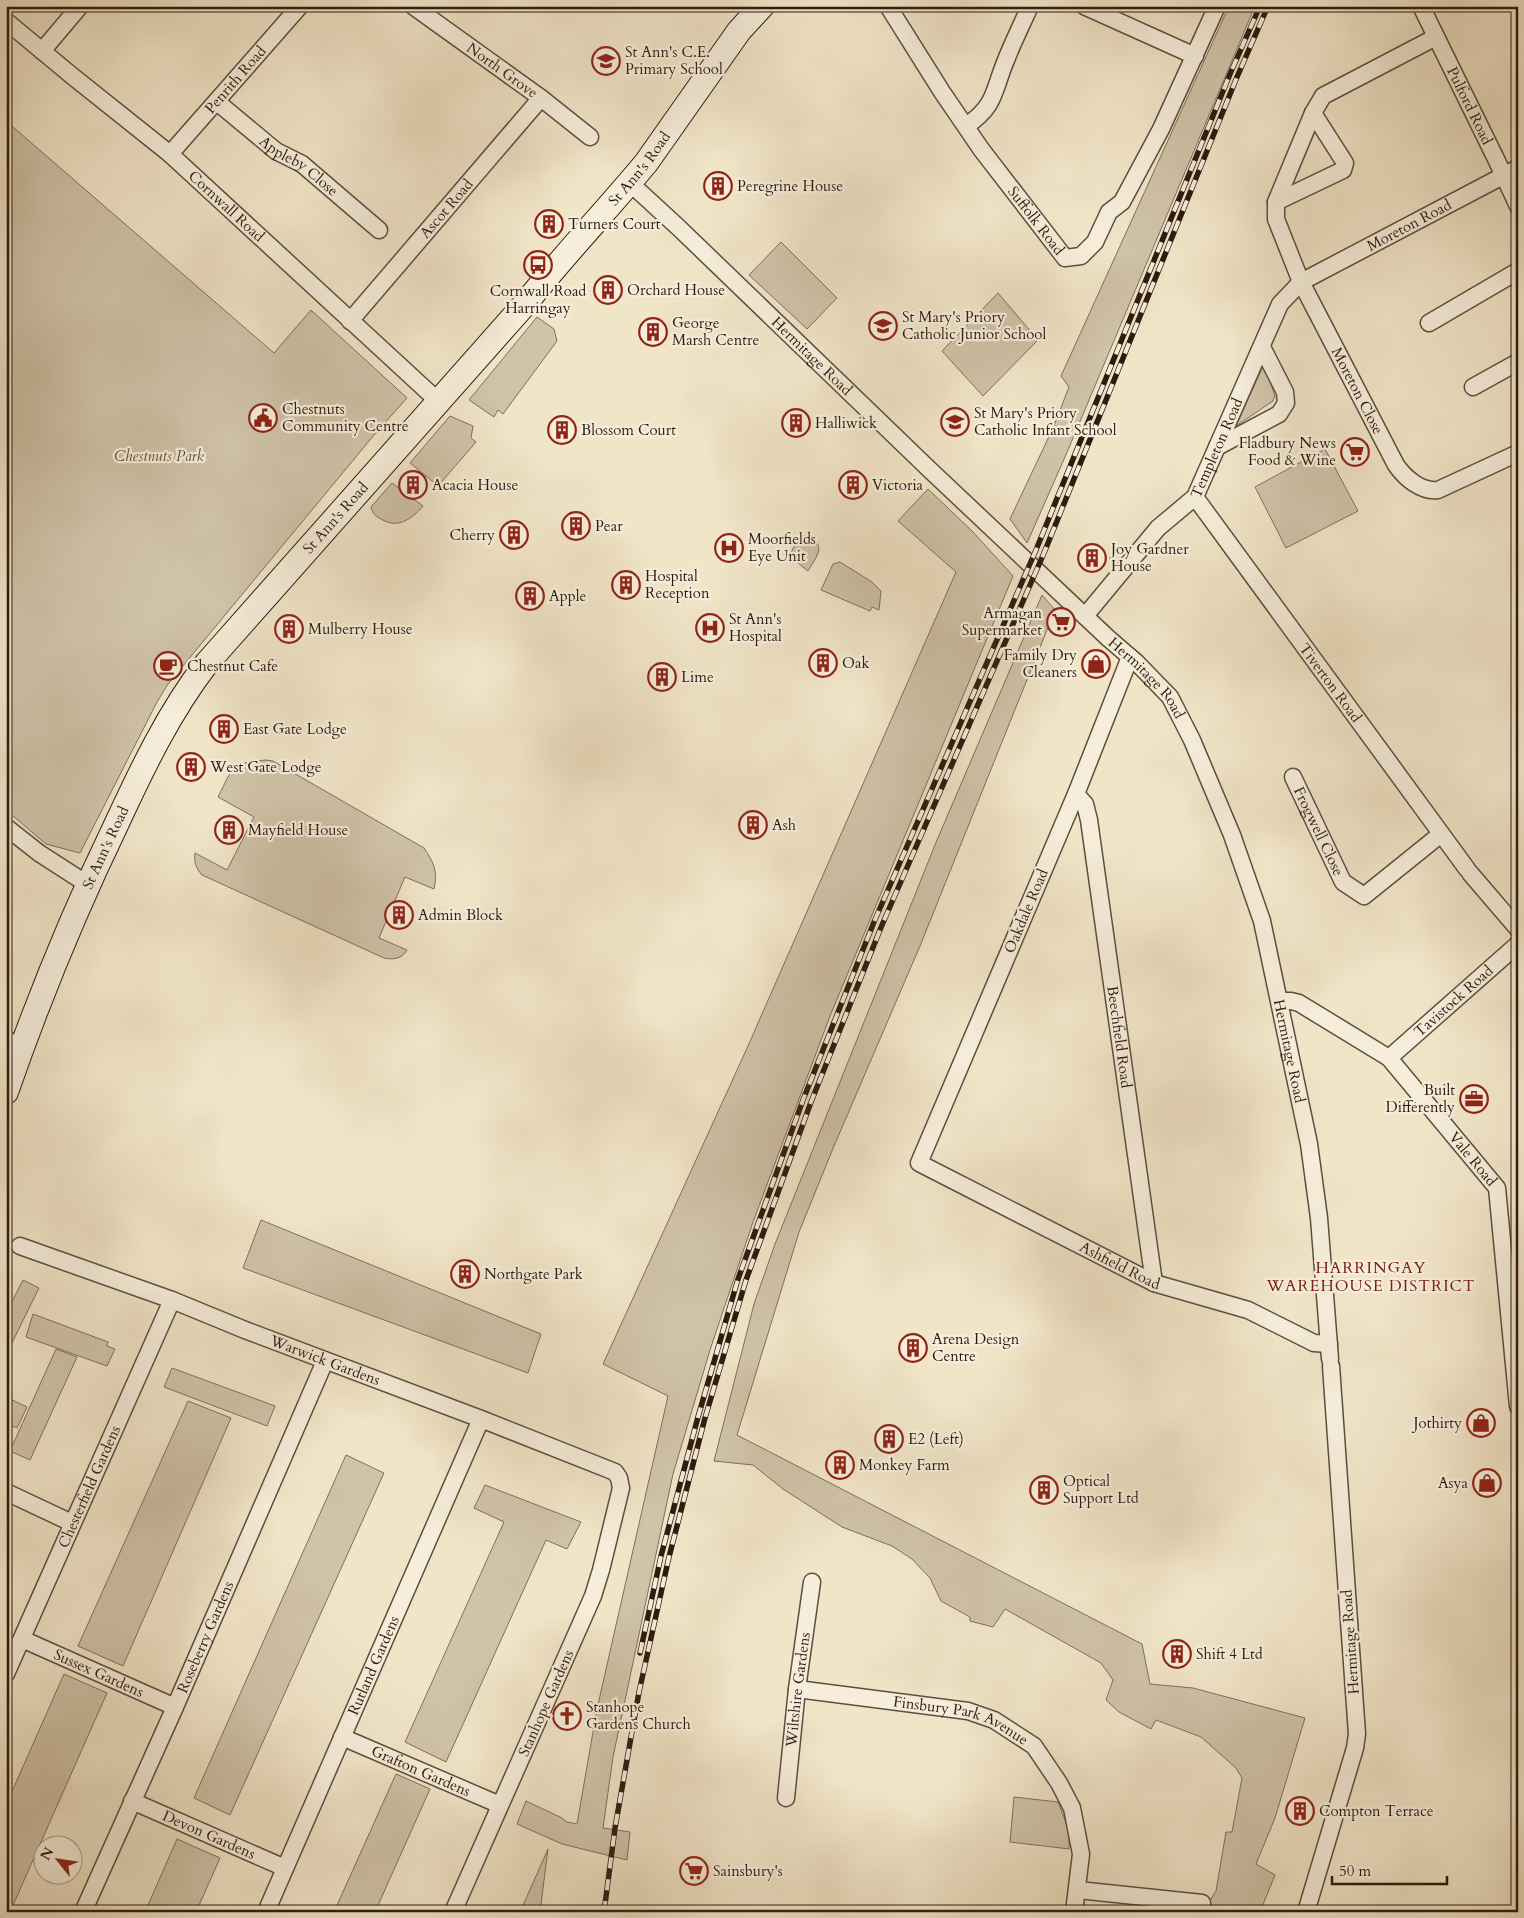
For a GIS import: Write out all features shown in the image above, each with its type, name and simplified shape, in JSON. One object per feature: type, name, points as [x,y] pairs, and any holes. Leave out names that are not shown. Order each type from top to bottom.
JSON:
[{"type":"main road","name":"St Ann's Road","points":[[6,1092],[14,1044],[138,778],[163,730],[191,683],[525,304],[560,259],[630,183],[758,7]]},
{"type":"street","points":[[42,51],[80,6]]},
{"type":"street","name":"Penrith Road","points":[[170,154],[300,6]]},
{"type":"street","name":"North Grove","points":[[413,6],[541,98],[590,137]]},
{"type":"street","name":"Suffolk Road","points":[[888,6],[942,92],[1065,258],[1081,256],[1095,242],[1109,212],[1122,202],[1161,129],[1217,6]]},
{"type":"street","points":[[966,126],[981,116],[988,105],[1030,6]]},
{"type":"street","points":[[1084,6],[1195,56]]},
{"type":"street","name":"Pulford Road","points":[[1421,6],[1518,206]]},
{"type":"street","name":"Cornwall Road","points":[[6,21],[170,154],[438,401]]},
{"type":"street","points":[[1276,202],[1313,113],[1323,96],[1436,37]]},
{"type":"street","name":"Ascot Road","points":[[350,321],[541,98]]},
{"type":"street","name":"Appleby Close","points":[[217,102],[276,151],[302,164],[379,230]]},
{"type":"street","points":[[1276,202],[1343,170],[1345,163],[1313,113]]},
{"type":"street","name":"Moreton Road","points":[[1301,282],[1518,168]]},
{"type":"street","name":"Hermitage Road","points":[[630,183],[1170,697],[1192,740],[1232,835],[1262,921],[1309,1144],[1316,1193],[1330,1356],[1357,1734],[1306,1912]]},
{"type":"street","name":"Moreton Close","points":[[1276,202],[1276,219],[1301,282],[1396,465],[1402,473],[1426,490],[1438,490],[1518,453]]},
{"type":"street","points":[[1430,323],[1518,271]]},
{"type":"street","name":"Templeton Road","points":[[1085,616],[1158,528],[1195,497],[1280,304],[1301,282]]},
{"type":"street","points":[[1217,447],[1279,414],[1286,404],[1285,392],[1262,347]]},
{"type":"street","points":[[1473,386],[1518,362]]},
{"type":"street","name":"Tiverton Road","points":[[1195,497],[1342,700],[1430,816],[1468,871],[1518,930]]},
{"type":"street","name":"Oakdale Road","points":[[919,1164],[1076,794],[1130,657]]},
{"type":"street","name":"Frogwell Close","points":[[1293,776],[1343,882],[1364,896],[1441,834]]},
{"type":"street","name":"Beechfield Road","points":[[1076,794],[1085,804],[1089,820],[1154,1282]]},
{"type":"street","points":[[6,827],[39,853],[87,884]]},
{"type":"street","name":"Tavistock Road","points":[[1389,1058],[1518,944]]},
{"type":"street","name":"Vale Road","points":[[1280,1001],[1299,1003],[1389,1058],[1497,1188],[1518,1406]]},
{"type":"street","name":"Ashfield Road","points":[[919,1164],[1154,1282],[1248,1310],[1314,1343],[1330,1356]]},
{"type":"street","name":"Warwick Gardens","points":[[20,1246],[172,1300],[614,1472],[619,1478],[621,1488]]},
{"type":"street","name":"Chesterfield Gardens","points":[[6,1674],[172,1300]]},
{"type":"street","name":"Roseberry Gardens","points":[[83,1912],[176,1707],[325,1361]]},
{"type":"street","name":"Rutland Gardens","points":[[266,1912],[481,1419]]},
{"type":"street","name":"Stanhope Gardens","points":[[453,1912],[593,1596],[621,1488]]},
{"type":"street","points":[[6,1492],[72,1523]]},
{"type":"street","name":"Wiltshire Gardens","points":[[786,1798],[797,1689],[812,1582]]},
{"type":"street","name":"Sussex Gardens","points":[[22,1639],[176,1707]]},
{"type":"street","name":"Finsbury Park Avenue","points":[[797,1689],[968,1712],[994,1720],[1034,1746],[1059,1783],[1072,1808],[1080,1854],[1078,1890],[1074,1912]]},
{"type":"street","name":"Grafton Gardens","points":[[342,1737],[500,1805]]},
{"type":"street","name":"Devon Gardens","points":[[132,1801],[285,1868]]},
{"type":"street","points":[[1078,1890],[1202,1903]]},
{"type":"green space","points":[[1229,6],[1255,6],[1027,543],[1010,519],[1053,428],[1069,387],[1061,376]]},
{"type":"green space","name":"Chestnuts Park","points":[[6,121],[274,353],[311,310],[407,398],[374,435],[168,684],[80,853],[46,844],[6,810]]},
{"type":"green space","points":[[781,242],[837,298],[807,329],[749,275]]},
{"type":"green space","points":[[998,293],[1038,340],[983,396],[942,351]]},
{"type":"green space","points":[[537,317],[554,329],[557,341],[503,414],[498,410],[494,417],[469,400]]},
{"type":"green space","points":[[1264,364],[1275,396],[1273,401],[1236,426]]},
{"type":"green space","points":[[450,416],[473,426],[471,438],[476,442],[438,486],[410,463]]},
{"type":"green space","points":[[1325,449],[1358,511],[1286,548],[1255,487]]},
{"type":"green space","points":[[392,483],[423,506],[409,519],[398,523],[387,522],[379,518],[373,513],[371,507]]},
{"type":"green space","points":[[928,489],[973,532],[1013,576],[830,1016],[753,1222],[710,1350],[673,1474],[613,1757],[603,1828],[630,1832],[627,1860],[562,1844],[517,1824],[526,1801],[567,1822],[577,1824],[597,1709],[668,1396],[603,1364],[748,1046],[956,572],[898,521]]},
{"type":"green space","points":[[800,536],[814,540],[819,549],[808,571],[789,556]]},
{"type":"green space","points":[[840,562],[872,582],[881,591],[879,610],[872,607],[870,611],[821,590],[833,564]]},
{"type":"green space","points":[[1042,595],[1055,610],[920,946],[799,1232],[737,1435],[1142,1644],[1150,1684],[1193,1688],[1305,1718],[1275,1818],[1256,1864],[1275,1875],[1260,1912],[1207,1912],[1209,1902],[1216,1891],[1226,1832],[1232,1832],[1242,1778],[1236,1768],[1201,1737],[1156,1720],[1151,1729],[1119,1712],[1106,1700],[1113,1680],[1101,1663],[1005,1609],[993,1627],[970,1621],[970,1617],[941,1601],[930,1578],[912,1559],[892,1546],[842,1527],[783,1489],[753,1465],[714,1461],[754,1304],[775,1244],[937,840]]},
{"type":"green space","points":[[265,760],[273,761],[424,848],[434,867],[436,877],[434,889],[405,877],[379,938],[407,950],[403,955],[394,959],[384,958],[202,875],[197,868],[195,853],[227,870],[254,817],[218,797],[234,768],[245,763]]},
{"type":"green space","points":[[261,1220],[541,1334],[528,1373],[243,1268]]},
{"type":"green space","points":[[23,1280],[39,1288],[6,1355],[6,1313]]},
{"type":"green space","points":[[33,1314],[108,1342],[107,1346],[115,1349],[107,1366],[26,1337]]},
{"type":"green space","points":[[56,1349],[77,1357],[30,1460],[10,1451]]},
{"type":"green space","points":[[172,1368],[275,1406],[267,1426],[164,1387]]},
{"type":"green space","points":[[6,1397],[27,1407],[17,1428],[6,1423]]},
{"type":"green space","points":[[188,1401],[231,1418],[123,1666],[78,1646]]},
{"type":"green space","points":[[346,1455],[384,1473],[230,1815],[194,1798]]},
{"type":"green space","points":[[485,1485],[581,1522],[567,1549],[546,1540],[446,1762],[405,1742],[504,1522],[474,1508]]},
{"type":"green space","points":[[64,1674],[107,1693],[44,1836],[32,1836],[32,1862],[10,1912],[6,1912],[6,1805]]},
{"type":"green space","points":[[396,1774],[430,1789],[375,1912],[334,1912]]},
{"type":"green space","points":[[1014,1797],[1058,1802],[1069,1830],[1069,1849],[1010,1842]]},
{"type":"green space","points":[[177,1839],[220,1858],[196,1912],[145,1912]]},
{"type":"green space","points":[[548,1849],[540,1912],[520,1912]]},
{"type":"railway","points":[[640,1653],[661,1556],[698,1417],[738,1279],[803,1100],[874,922],[1036,550],[1230,74],[1260,6]]},
{"type":"railway","points":[[604,1912],[615,1828],[639,1692],[669,1557],[705,1418],[746,1280],[811,1102],[882,925],[1044,553],[1237,77],[1268,6]]},
{"type":"place","name":"St Ann's C.E. Primary School","points":[[606,61]]},
{"type":"place","name":"Peregrine House","points":[[718,186]]},
{"type":"place","name":"Turners Court","points":[[549,224]]},
{"type":"place","name":"Cornwall Road Harringay","points":[[538,265]]},
{"type":"place","name":"Orchard House","points":[[608,290]]},
{"type":"place","name":"St Mary's Priory Catholic Junior School","points":[[883,326]]},
{"type":"place","name":"George Marsh Centre","points":[[653,332]]},
{"type":"place","name":"Chestnuts Community Centre","points":[[263,418]]},
{"type":"place","name":"St Mary's Priory Catholic Infant School","points":[[955,422]]},
{"type":"place","name":"Halliwick","points":[[796,423]]},
{"type":"place","name":"Blossom Court","points":[[562,430]]},
{"type":"place","name":"Fladbury News Food & Wine","points":[[1355,452]]},
{"type":"place","name":"Acacia House","points":[[413,485]]},
{"type":"place","name":"Victoria","points":[[853,485]]},
{"type":"place","name":"Pear","points":[[576,526]]},
{"type":"place","name":"Cherry","points":[[514,535]]},
{"type":"place","name":"Moorfields Eye Unit","points":[[729,548]]},
{"type":"place","name":"Joy Gardner House","points":[[1092,558]]},
{"type":"place","name":"Hospital Reception","points":[[626,585]]},
{"type":"place","name":"Apple","points":[[530,596]]},
{"type":"place","name":"Armagan Supermarket","points":[[1061,622]]},
{"type":"place","name":"St Ann's Hospital","points":[[710,628]]},
{"type":"place","name":"Mulberry House","points":[[289,629]]},
{"type":"place","name":"Oak","points":[[823,663]]},
{"type":"place","name":"Family Dry Cleaners","points":[[1096,664]]},
{"type":"place","name":"Chestnut Cafe","points":[[168,666]]},
{"type":"place","name":"Lime","points":[[662,677]]},
{"type":"place","name":"East Gate Lodge","points":[[224,729]]},
{"type":"place","name":"West Gate Lodge","points":[[191,767]]},
{"type":"place","name":"Ash","points":[[753,825]]},
{"type":"place","name":"Mayfield House","points":[[229,830]]},
{"type":"place","name":"Admin Block","points":[[399,915]]},
{"type":"place","name":"Built Differently","points":[[1474,1099]]},
{"type":"place","name":"Northgate Park","points":[[465,1274]]},
{"type":"place","name":"Arena Design Centre","points":[[913,1348]]},
{"type":"place","name":"Jothirty","points":[[1481,1423]]},
{"type":"place","name":"E2 (Left)","points":[[889,1439]]},
{"type":"place","name":"Monkey Farm","points":[[840,1465]]},
{"type":"place","name":"Asya","points":[[1487,1483]]},
{"type":"place","name":"Optical Support Ltd","points":[[1044,1490]]},
{"type":"place","name":"Shift 4 Ltd","points":[[1177,1654]]},
{"type":"place","name":"Stanhope Gardens Church","points":[[567,1716]]},
{"type":"place","name":"Compton Terrace","points":[[1300,1811]]},
{"type":"place","name":"Sainsbury's","points":[[694,1871]]},
{"type":"district","name":"HARRINGAY WAREHOUSE DISTRICT","points":[[1371,1276]]}]
